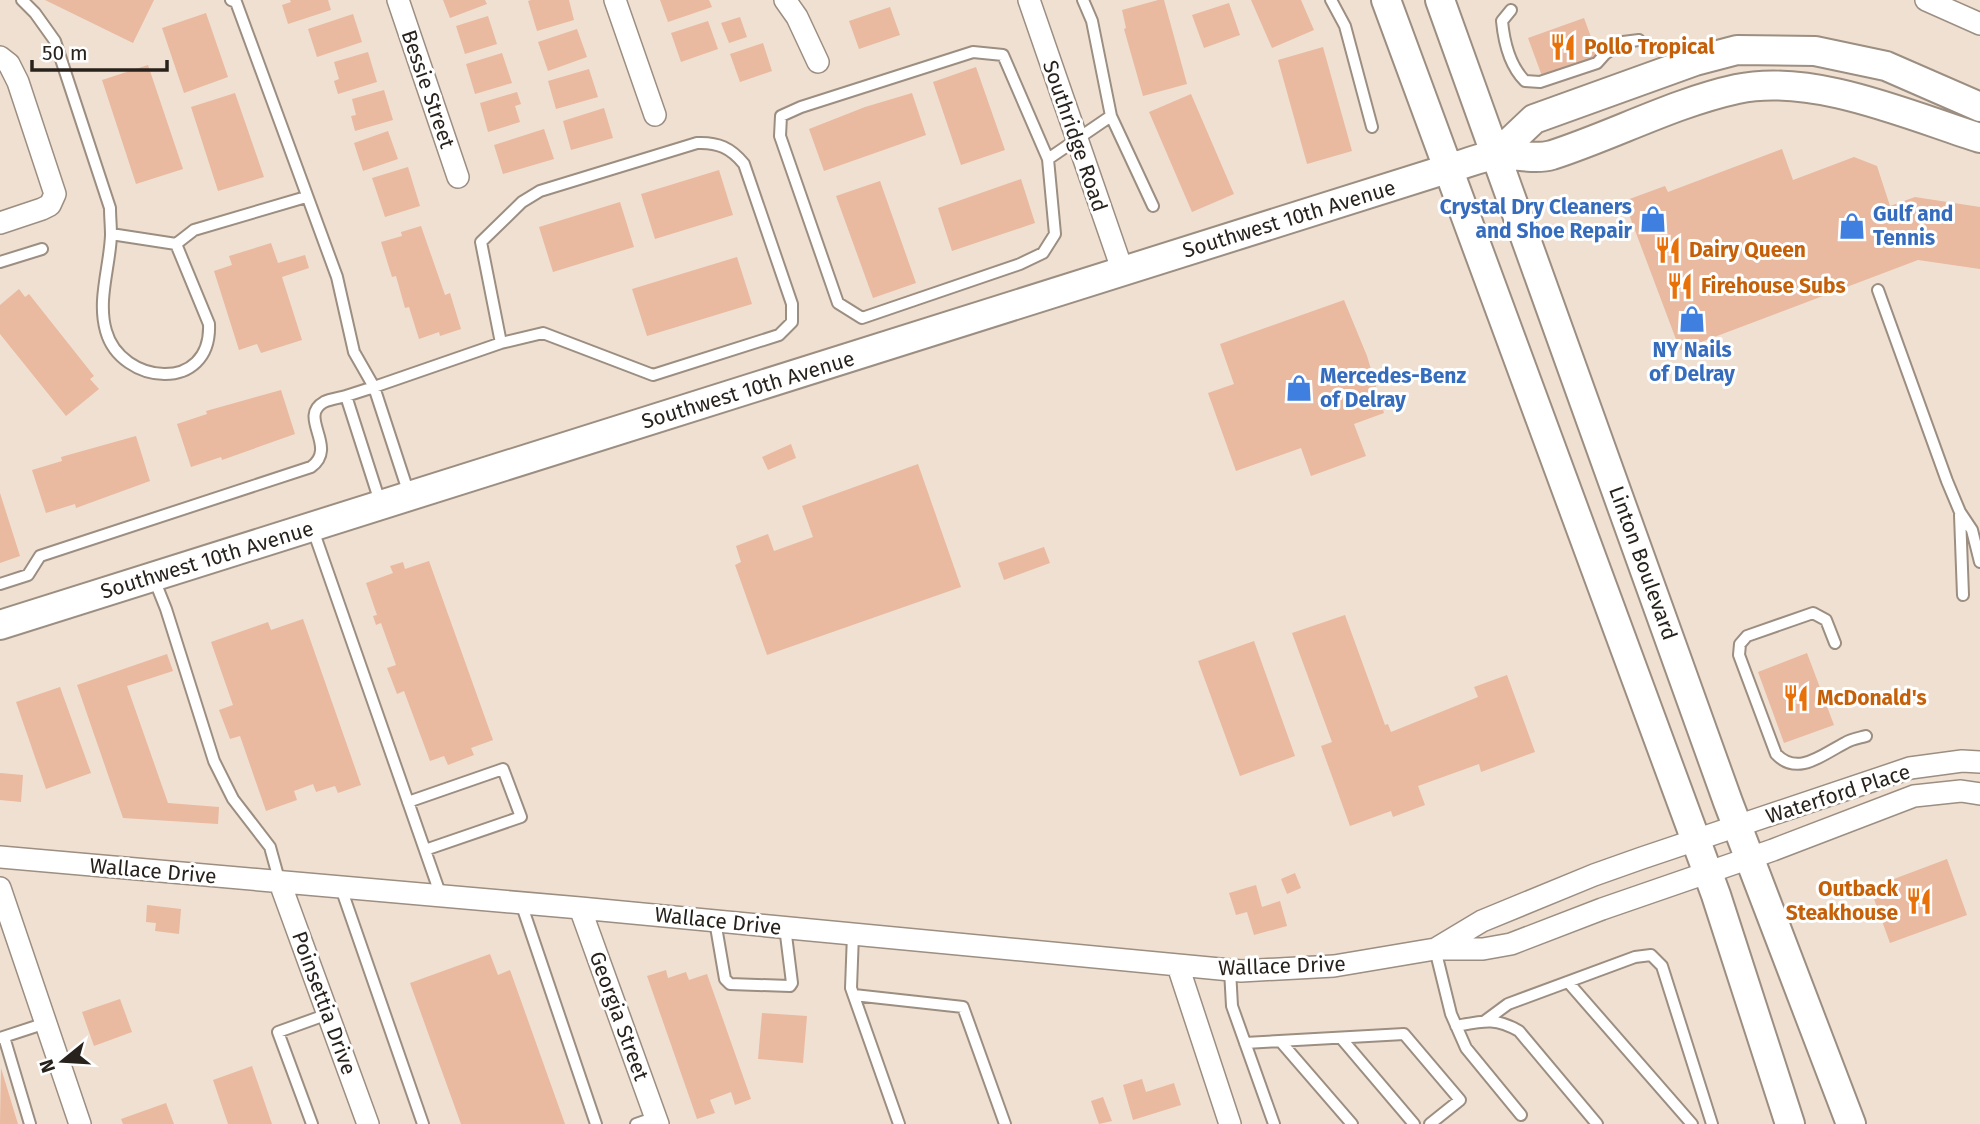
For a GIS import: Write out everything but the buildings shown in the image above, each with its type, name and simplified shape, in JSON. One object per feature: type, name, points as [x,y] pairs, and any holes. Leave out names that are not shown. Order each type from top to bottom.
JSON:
[{"type":"street","name":"Bessie Street","points":[[398,0],[458,177]]},
{"type":"street","points":[[615,0],[655,115]]},
{"type":"street","points":[[785,0],[797,17],[818,62]]},
{"type":"street","name":"Southridge Road","points":[[1029,0],[1123,272]]},
{"type":"street","points":[[1386,0],[1707,872],[1790,1124]]},
{"type":"street","name":"Linton Boulevard","points":[[1440,0],[1738,827],[1851,1124]]},
{"type":"street","points":[[1926,0],[1980,23]]},
{"type":"street","name":"Southwest 10th Avenue","points":[[1496,155],[1534,118],[1695,61],[1737,50],[1815,51],[1886,66],[1980,107]]},
{"type":"street","points":[[0,57],[9,64],[18,82],[55,194],[51,205],[0,223]]},
{"type":"street","name":"Southwest 10th Avenue","points":[[0,625],[1447,169],[1496,155],[1548,156],[1702,99],[1739,89],[1771,86],[1809,88],[1844,95],[1980,138]]},
{"type":"street","name":"Waterford Place","points":[[1738,827],[1910,768],[1962,761],[1980,762]]},
{"type":"street","name":"Waterford Place","points":[[1750,857],[1914,796],[1961,791],[1980,794]]},
{"type":"street","name":"Wallace Drive","points":[[1435,949],[1482,921],[1594,875],[1738,827]]},
{"type":"street","name":"Wallace Drive","points":[[0,857],[580,908],[1230,970],[1334,966],[1435,949],[1483,950],[1511,944],[1750,857]]},
{"type":"street","name":"Poinsettia Drive","points":[[280,883],[368,1124]]},
{"type":"street","points":[[0,888],[80,1124]]},
{"type":"street","name":"Georgia Street","points":[[580,908],[650,1122]]},
{"type":"street","points":[[1178,966],[1230,1124]]},
{"type":"lane","points":[[22,0],[55,41],[110,208],[111,234],[103,311],[106,332],[117,351],[132,365],[153,373],[174,374],[187,370],[198,362],[209,338],[209,324],[176,244]]},
{"type":"lane","points":[[231,0],[236,2],[337,277],[354,352],[374,387],[410,496]]},
{"type":"lane","points":[[1083,0],[1092,21],[1111,116],[1153,206]]},
{"type":"lane","points":[[1331,0],[1345,26],[1372,127]]},
{"type":"lane","points":[[1511,10],[1502,21],[1504,37],[1516,71],[1525,81],[1540,82],[1597,63],[1623,41],[1639,40]]},
{"type":"lane","points":[[973,52],[1003,55],[1048,159],[1055,234],[1043,253],[1020,264],[862,318],[838,303],[780,136],[781,116],[801,107],[973,52]]},
{"type":"lane","points":[[1048,159],[1111,116]]},
{"type":"lane","points":[[0,584],[28,575],[40,556],[311,467],[322,453],[314,424],[316,411],[324,402],[501,343],[543,333],[653,375],[779,335],[792,322],[792,304],[744,164],[735,153],[724,146],[711,142],[697,143],[540,191],[522,202],[481,242],[501,343]]},
{"type":"lane","points":[[111,234],[176,244],[194,230],[306,197]]},
{"type":"lane","points":[[0,262],[42,249]]},
{"type":"lane","points":[[1878,290],[1960,512],[1972,530],[1980,562]]},
{"type":"lane","points":[[346,396],[381,505]]},
{"type":"lane","points":[[1960,512],[1963,595]]},
{"type":"lane","points":[[312,527],[441,896]]},
{"type":"lane","points":[[153,577],[166,609],[214,761],[233,799],[270,846],[280,883]]},
{"type":"lane","points":[[1835,643],[1826,620],[1813,613],[1747,636],[1741,644],[1739,655],[1776,754],[1784,763],[1796,765],[1866,736]]},
{"type":"lane","points":[[408,802],[503,769],[521,817],[425,850]]},
{"type":"lane","points":[[341,888],[424,1124]]},
{"type":"lane","points":[[521,903],[596,1124]]},
{"type":"lane","points":[[715,921],[725,979],[730,985],[790,986],[792,983],[785,927]]},
{"type":"lane","points":[[853,934],[851,988],[899,1124]]},
{"type":"lane","points":[[1435,949],[1451,1014],[1466,1048],[1521,1115]]},
{"type":"lane","points":[[1485,1021],[1508,1004],[1634,957],[1651,955],[1662,967],[1712,1124]]},
{"type":"lane","points":[[1230,970],[1232,1006],[1274,1124]]},
{"type":"lane","points":[[1568,982],[1692,1124]]},
{"type":"lane","points":[[854,995],[963,1007],[1005,1124]]},
{"type":"lane","points":[[312,1124],[278,1032],[328,1014]]},
{"type":"lane","points":[[1457,1026],[1485,1021],[1505,1022],[1519,1031],[1597,1124]]},
{"type":"lane","points":[[30,1124],[2,1037],[46,1023]]},
{"type":"lane","points":[[1245,1043],[1404,1034],[1460,1100],[1430,1124]]},
{"type":"lane","points":[[1341,1038],[1414,1124]]},
{"type":"lane","points":[[1281,1042],[1352,1124]]},
{"type":"place","name":"Pollo Tropical","points":[[1563,47]]},
{"type":"place","name":"Crystal Dry Cleaners and Shoe Repair","points":[[1653,219]]},
{"type":"place","name":"Gulf and Tennis","points":[[1852,226]]},
{"type":"place","name":"Dairy Queen","points":[[1668,250]]},
{"type":"place","name":"Firehouse Subs","points":[[1680,286]]},
{"type":"place","name":"NY Nails of Delray","points":[[1692,319]]},
{"type":"place","name":"Mercedes-Benz of Delray","points":[[1299,388]]},
{"type":"place","name":"McDonald's","points":[[1796,698]]},
{"type":"place","name":"Outback Steakhouse","points":[[1919,901]]}]
